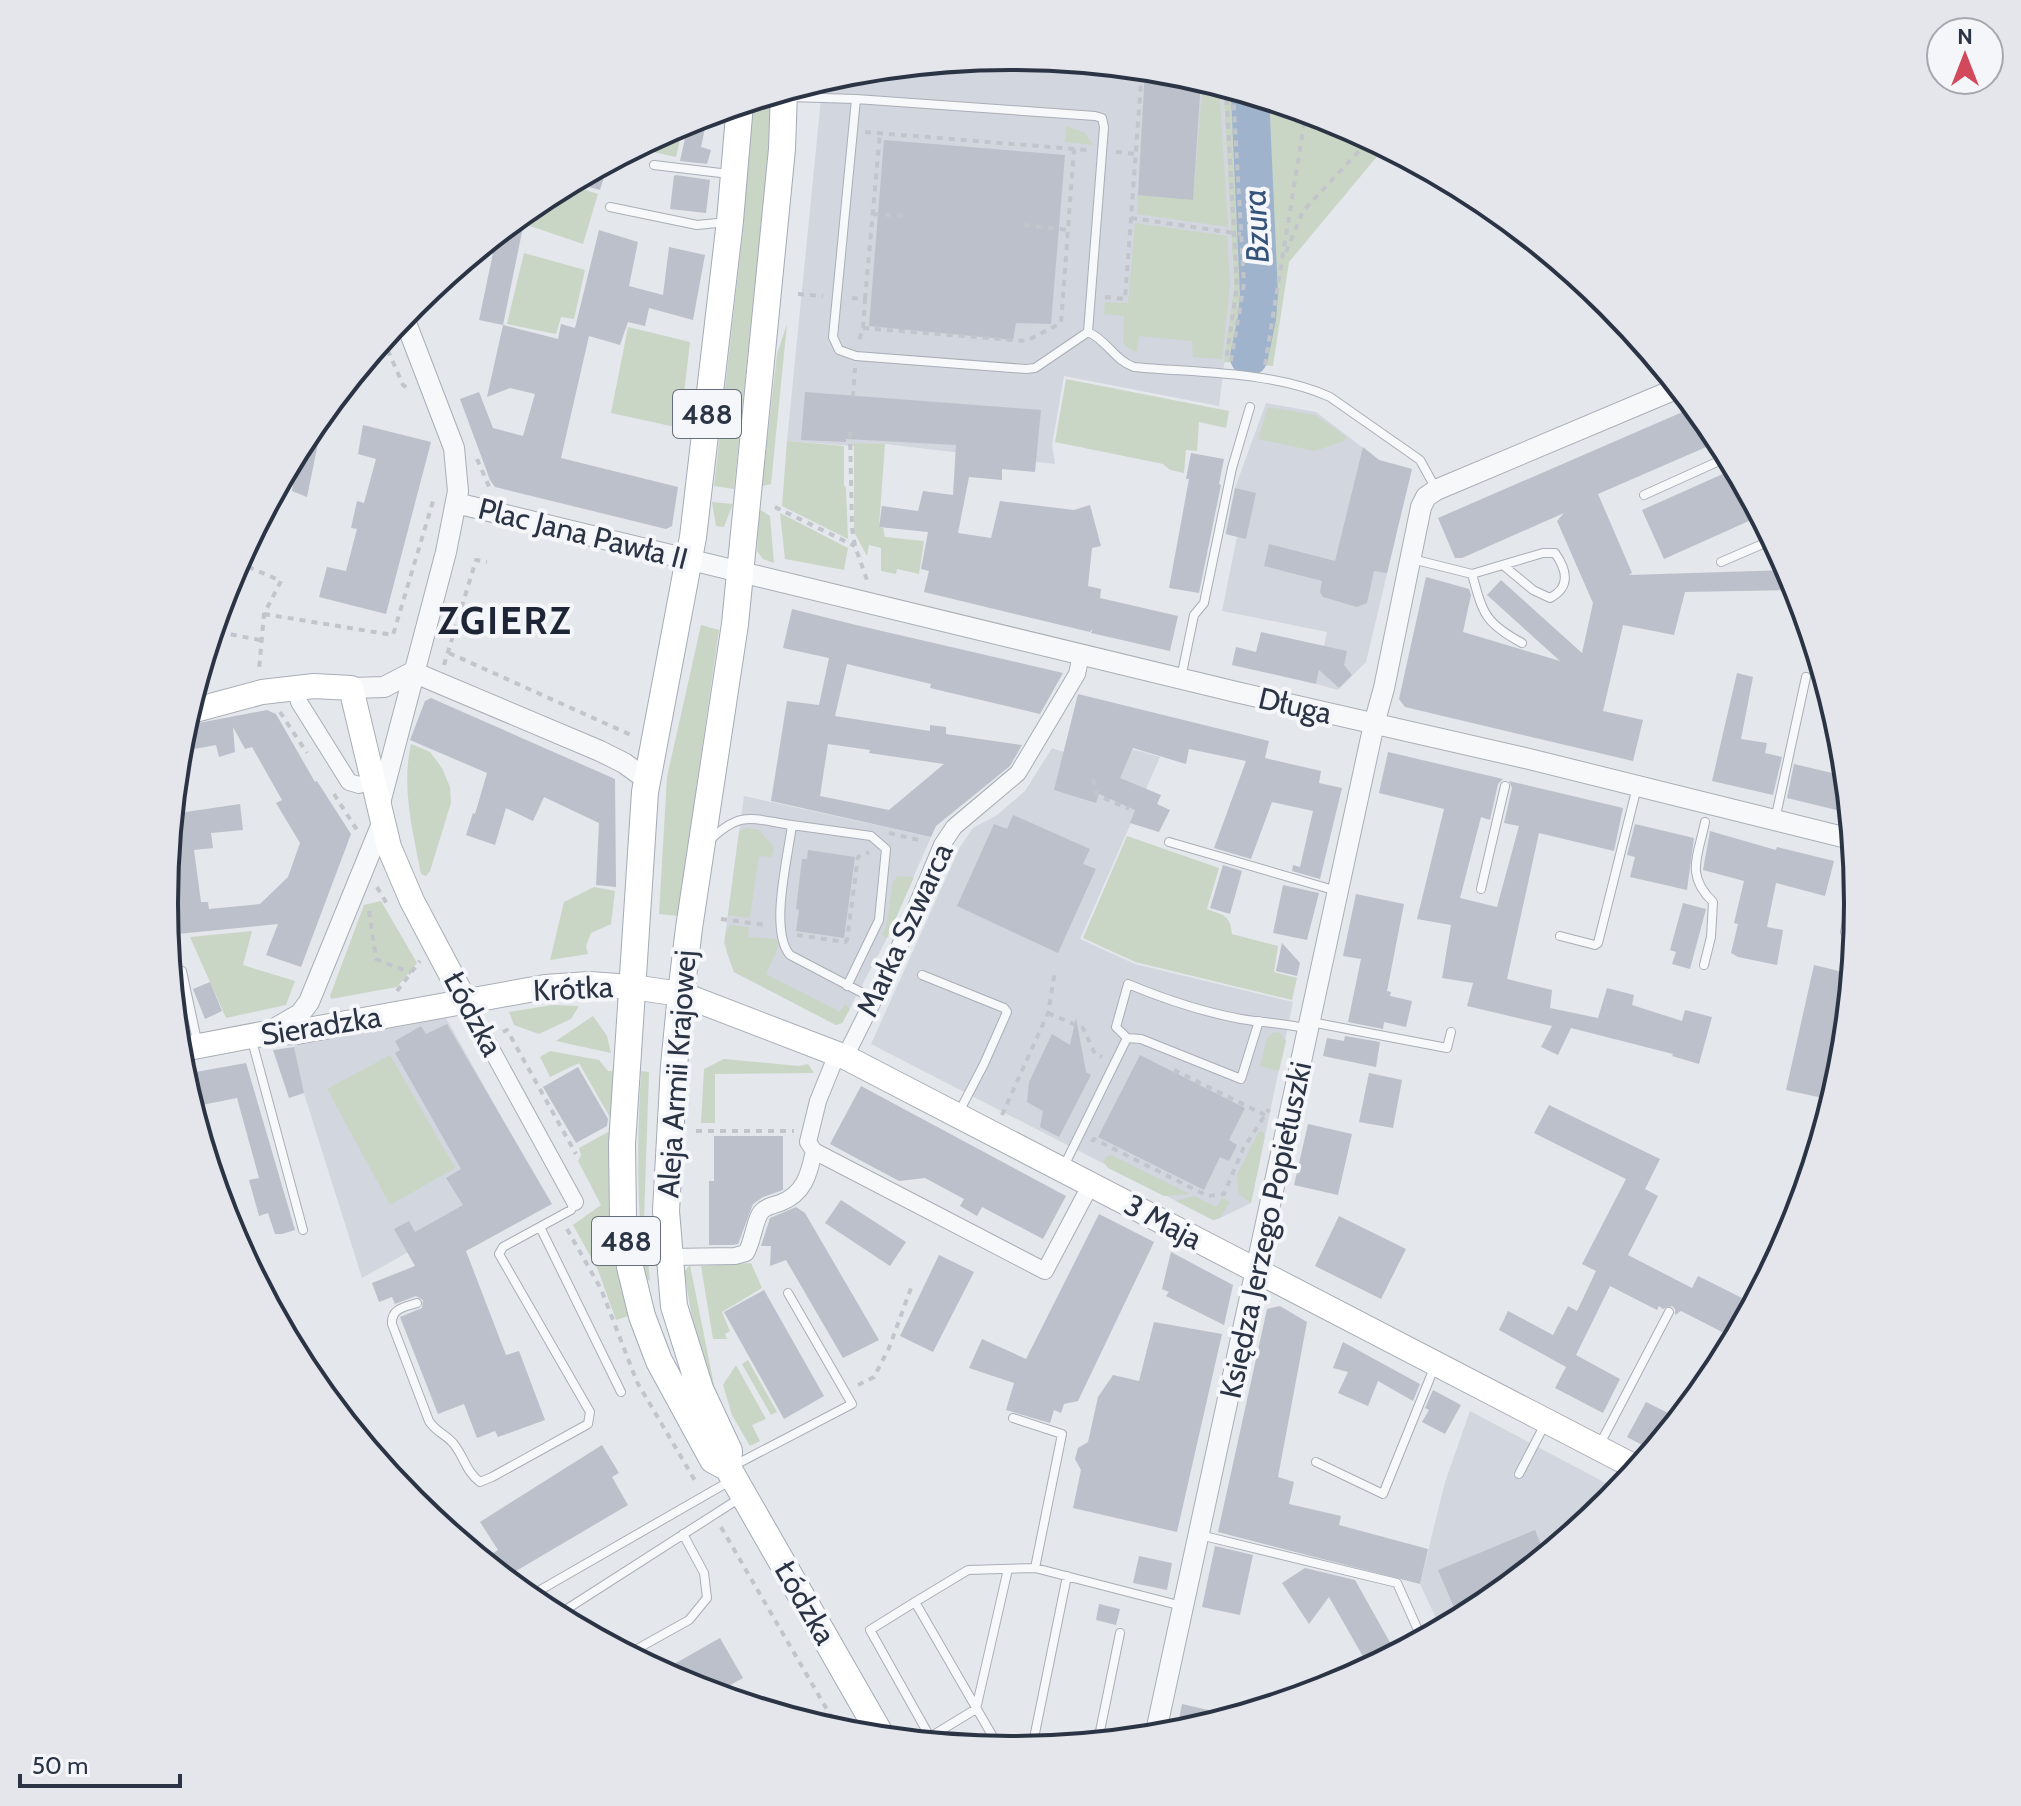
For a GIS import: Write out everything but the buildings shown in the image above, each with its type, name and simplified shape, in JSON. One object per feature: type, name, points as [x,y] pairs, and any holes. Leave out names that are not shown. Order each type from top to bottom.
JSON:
[{"type":"main road","name":"Aleja Armii Krajowej","points":[[736,1481],[729,1451],[700,1389],[674,1306],[666,1211],[681,994],[735,624],[773,252],[783,102]]},
{"type":"main road","name":"Aleja Armii Krajowej","points":[[736,1481],[713,1460],[659,1361],[642,1316],[630,1267],[623,1218],[622,1144],[646,779],[690,560],[730,221],[739,115]]},
{"type":"main road","points":[[201,708],[262,692],[296,687],[351,688],[381,813]]},
{"type":"main road","name":"Łódzka","points":[[381,813],[399,872],[465,1001]]},
{"type":"main road","name":"Krótka","points":[[465,1001],[545,987],[589,984],[681,994]]},
{"type":"main road","name":"3 Maja","points":[[681,994],[841,1056],[1063,1168],[1627,1463]]},
{"type":"main road","name":"Sieradzka","points":[[191,1047],[259,1035],[297,1032],[465,1001]]},
{"type":"main road","name":"Łódzka","points":[[736,1481],[875,1724]]},
{"type":"street","points":[[408,328],[449,433],[457,463],[456,503]]},
{"type":"street","points":[[1436,490],[1665,389]]},
{"type":"street","name":"Księdza Jerzego Popiełuszki","points":[[1158,1722],[1421,507],[1426,497],[1436,490]]},
{"type":"street","name":"Plac Jana Pawła II","points":[[259,1035],[300,1014],[309,1002],[381,813],[402,712],[456,503],[740,573]]},
{"type":"street","name":"Długa","points":[[740,573],[1841,837]]},
{"type":"street","name":"Marka Szwarca","points":[[811,1131],[818,1101],[874,999],[942,845],[954,827],[1018,773],[1077,674],[1081,655]]},
{"type":"street","points":[[351,688],[384,687],[413,672],[624,763],[646,779]]},
{"type":"street","points":[[296,687],[299,702],[349,782],[359,785],[374,780]]},
{"type":"street","name":"Łódzka","points":[[465,1001],[575,1202]]},
{"type":"street","points":[[811,1131],[808,1142],[814,1151],[1045,1271],[1091,1184]]},
{"type":"street","points":[[670,1257],[735,1256],[746,1253],[752,1244],[758,1216],[764,1208],[793,1197],[803,1186],[809,1175],[814,1151]]},
{"type":"lane","points":[[806,96],[1102,118],[1104,127],[1088,332]]},
{"type":"lane","points":[[856,99],[833,337],[839,350],[856,356],[1026,369],[1035,368],[1088,332]]},
{"type":"lane","points":[[654,165],[734,174]]},
{"type":"lane","points":[[610,207],[697,225],[730,221]]},
{"type":"lane","points":[[1088,332],[1099,338],[1122,363],[1134,367],[1263,379],[1301,386],[1330,397],[1420,460],[1436,490]]},
{"type":"lane","points":[[1181,679],[1194,615],[1204,603],[1232,468],[1250,407]]},
{"type":"lane","points":[[1644,495],[1717,462]]},
{"type":"lane","points":[[1721,562],[1762,544]]},
{"type":"lane","points":[[1411,559],[1472,574],[1543,553],[1555,553],[1564,566],[1566,582],[1560,593],[1550,598],[1533,590],[1504,566]]},
{"type":"lane","points":[[1472,574],[1483,612],[1500,631],[1522,643]]},
{"type":"lane","points":[[1775,821],[1806,677]]},
{"type":"lane","points":[[1481,889],[1505,786]]},
{"type":"lane","points":[[1560,936],[1595,945],[1598,943],[1637,787]]},
{"type":"lane","points":[[701,848],[737,819],[871,836],[884,844],[886,860],[879,920],[847,986]]},
{"type":"lane","points":[[1704,965],[1711,937],[1713,902],[1702,891],[1694,875],[1705,822]]},
{"type":"lane","points":[[792,825],[779,926],[783,947],[790,955],[874,999]]},
{"type":"lane","points":[[1169,842],[1339,892]]},
{"type":"lane","points":[[182,971],[185,1014]]},
{"type":"lane","points":[[922,975],[1004,1008],[1007,1012],[957,1115]]},
{"type":"lane","points":[[1259,1021],[1241,1079],[1141,1039],[1127,1038],[1116,1027],[1128,984],[1240,1019],[1310,1025],[1447,1048],[1451,1032]]},
{"type":"lane","points":[[259,1035],[303,1230]]},
{"type":"lane","points":[[1063,1168],[1127,1038]]},
{"type":"lane","points":[[417,1303],[396,1310],[392,1324],[429,1421],[435,1431],[445,1435],[455,1445],[471,1476],[480,1482],[492,1477],[588,1424],[590,1412],[499,1254],[503,1247],[571,1210],[575,1202]]},
{"type":"lane","points":[[540,1227],[621,1392]]},
{"type":"lane","points":[[540,1590],[736,1481],[852,1404],[788,1293]]},
{"type":"lane","points":[[1597,1448],[1669,1312]]},
{"type":"lane","points":[[1316,1462],[1383,1494],[1436,1363]]},
{"type":"lane","points":[[1013,1418],[1062,1434],[1035,1568]]},
{"type":"lane","points":[[1519,1474],[1546,1421]]},
{"type":"lane","points":[[568,1608],[683,1534],[736,1481]]},
{"type":"lane","points":[[639,1648],[689,1620],[707,1598],[704,1573],[683,1534]]},
{"type":"lane","points":[[1199,1535],[1397,1583],[1418,1629]]},
{"type":"lane","points":[[927,1731],[870,1630],[968,1570],[1035,1568],[1185,1607]]},
{"type":"lane","points":[[938,1732],[976,1709],[1008,1569]]},
{"type":"lane","points":[[1035,1735],[1067,1576]]},
{"type":"lane","points":[[915,1602],[992,1735]]},
{"type":"lane","points":[[1100,1731],[1120,1633]]},
{"type":"path","points":[[1091,296],[1125,299],[1141,81]]},
{"type":"path","points":[[1226,365],[1237,287],[1227,98]]},
{"type":"path","points":[[1229,376],[1244,284],[1234,100]]},
{"type":"path","points":[[1263,379],[1304,124]]},
{"type":"path","points":[[853,131],[1136,154]]},
{"type":"path","points":[[865,299],[880,133]]},
{"type":"path","points":[[1281,261],[1303,211],[1362,148]]},
{"type":"path","points":[[863,328],[1026,341],[1061,323],[1074,149]]},
{"type":"path","points":[[873,214],[903,216]]},
{"type":"path","points":[[1131,218],[1241,234]]},
{"type":"path","points":[[1024,225],[1068,230]]},
{"type":"path","points":[[850,432],[850,501],[855,546],[868,583]]},
{"type":"path","points":[[457,463],[477,459],[493,495]]},
{"type":"path","points":[[264,614],[393,635],[437,487]]},
{"type":"path","points":[[775,507],[855,546]]},
{"type":"path","points":[[438,681],[476,560],[487,562]]},
{"type":"path","points":[[249,567],[281,581]]},
{"type":"path","points":[[223,633],[260,640]]},
{"type":"path","points":[[449,653],[632,733],[624,763]]},
{"type":"path","points":[[1093,779],[1097,795],[1129,809]]},
{"type":"path","points":[[721,919],[794,928],[794,935],[845,942],[858,857],[901,836]]},
{"type":"path","points":[[367,895],[379,890]]},
{"type":"path","points":[[369,908],[376,959],[411,973]]},
{"type":"path","points":[[397,991],[420,961]]},
{"type":"path","points":[[1001,1117],[1048,1013],[1055,971]]},
{"type":"path","points":[[384,994],[412,989]]},
{"type":"path","points":[[1048,1013],[1083,1028],[1095,1054],[1115,1065]]},
{"type":"path","points":[[507,1030],[576,1154]]},
{"type":"path","points":[[1166,1066],[1265,1115]]},
{"type":"path","points":[[1094,1139],[1215,1197],[1224,1194],[1243,1149],[1273,1103]]},
{"type":"path","points":[[1089,1148],[1101,1126]]},
{"type":"path","points":[[696,1131],[811,1131]]},
{"type":"path","points":[[845,1391],[874,1377],[889,1348],[911,1288]]},
{"type":"shaded area","points":[[1010,70],[1119,77],[1224,97],[1234,286],[1219,406],[1064,376],[1052,445],[1055,464],[885,444],[855,443],[854,446],[787,441],[822,92],[902,77]]},
{"type":"shaded area","points":[[1266,403],[1316,412],[1379,460],[1412,469],[1402,509],[1383,533],[1396,536],[1366,662],[1338,690],[1316,684],[1327,632],[1222,611],[1237,537],[1225,534],[1235,488]]},
{"type":"shaded area","points":[[1098,740],[1160,757],[1080,939],[1135,964],[1293,1002],[1251,1203],[1213,1220],[871,1044],[960,847],[973,828],[997,815],[1025,791],[1052,748],[1064,752]]},
{"type":"shaded area","points":[[744,796],[931,837],[885,942],[842,1023],[836,1025],[734,972],[724,943]]},
{"type":"shaded area","points":[[446,1018],[537,1180],[362,1278],[301,1084],[294,1046]]},
{"type":"shaded area","points":[[1470,1411],[1607,1484],[1518,1564],[1436,1618],[1420,1584],[1445,1482]]},
{"type":"green space","points":[[1202,93],[1220,97],[1228,227],[1137,214],[1138,195],[1193,199]]},
{"type":"green space","points":[[1224,97],[1329,133],[1378,155],[1289,262],[1273,366],[1224,362],[1234,286]]},
{"type":"green space","points":[[771,105],[734,489],[714,486],[743,230],[752,111]]},
{"type":"green space","points":[[1066,126],[1085,133],[1093,145],[1065,142]]},
{"type":"green space","points":[[680,138],[676,157],[652,152]]},
{"type":"green space","points":[[582,189],[598,194],[583,244],[527,225]]},
{"type":"green space","points":[[1135,223],[1227,236],[1230,284],[1222,359],[1193,357],[1192,341],[1139,336],[1137,352],[1123,342],[1124,316],[1104,314],[1105,302],[1128,303]]},
{"type":"green space","points":[[524,253],[585,270],[574,319],[561,317],[556,334],[507,324]]},
{"type":"green space","points":[[787,324],[771,484],[762,486],[777,354]]},
{"type":"green space","points":[[628,327],[690,342],[680,428],[611,413]]},
{"type":"green space","points":[[1066,379],[1229,411],[1226,428],[1199,422],[1197,451],[1186,450],[1184,473],[1170,470],[1163,464],[1055,442]]},
{"type":"green space","points":[[1268,407],[1315,415],[1347,437],[1344,441],[1315,451],[1258,439]]},
{"type":"green space","points":[[787,441],[844,446],[848,539],[782,506]]},
{"type":"green space","points":[[854,443],[885,444],[879,527],[883,528],[885,537],[924,541],[919,574],[897,569],[896,574],[881,571],[881,548],[869,545],[867,556],[854,532]]},
{"type":"green space","points":[[712,502],[733,504],[724,527],[716,526]]},
{"type":"green space","points":[[759,509],[770,516],[774,563],[763,559],[757,551]]},
{"type":"green space","points":[[780,513],[848,548],[844,570],[785,559]]},
{"type":"green space","points":[[701,625],[719,630],[678,916],[659,914],[667,777]]},
{"type":"green space","points":[[411,744],[430,752],[442,768],[450,787],[451,803],[426,876],[421,874],[409,809],[407,777]]},
{"type":"green space","points":[[746,828],[759,830],[774,847],[772,857],[759,856],[750,918],[728,915],[739,832]]},
{"type":"green space","points":[[1127,836],[1219,868],[1207,909],[1228,919],[1232,934],[1278,946],[1274,972],[1297,978],[1292,1000],[1135,962],[1083,938]]},
{"type":"green space","points":[[898,876],[914,877],[887,938],[882,935],[893,881]]},
{"type":"green space","points":[[594,887],[615,891],[611,924],[591,933],[586,946],[588,954],[550,960],[564,902]]},
{"type":"green space","points":[[381,901],[417,963],[397,987],[331,999],[364,905]]},
{"type":"green space","points":[[730,925],[749,927],[748,937],[775,939],[778,942],[777,950],[766,974],[840,1012],[845,1004],[850,1009],[842,1023],[836,1025],[734,972],[725,942]]},
{"type":"green space","points":[[252,931],[243,965],[295,981],[286,1005],[226,1018],[190,937]]},
{"type":"green space","points":[[552,1005],[579,1006],[571,1019],[539,1034],[514,1025],[509,1012]]},
{"type":"green space","points":[[593,1016],[607,1036],[611,1053],[556,1041]]},
{"type":"green space","points":[[1274,1032],[1280,1033],[1286,1041],[1279,1071],[1260,1066],[1267,1038]]},
{"type":"green space","points":[[550,1051],[599,1060],[608,1071],[614,1071],[612,1121],[579,1063],[550,1077],[540,1057]]},
{"type":"green space","points":[[390,1055],[455,1168],[390,1205],[327,1089]]},
{"type":"green space","points":[[724,1059],[799,1066],[808,1064],[814,1073],[715,1074],[715,1123],[701,1123],[704,1069]]},
{"type":"green space","points":[[641,1071],[649,1072],[644,1220],[650,1281],[646,1279],[639,1201]]},
{"type":"green space","points":[[610,1131],[611,1224],[617,1268],[629,1316],[616,1320],[598,1270],[573,1225],[601,1205],[578,1161],[581,1155],[579,1148]]},
{"type":"green space","points":[[1259,1131],[1265,1136],[1251,1203],[1239,1194],[1237,1175]]},
{"type":"green space","points":[[1111,1155],[1190,1194],[1164,1196],[1108,1168],[1103,1161]]},
{"type":"green space","points":[[1194,1196],[1217,1207],[1222,1198],[1230,1202],[1220,1218],[1213,1220],[1176,1201]]},
{"type":"green space","points":[[751,1263],[762,1288],[722,1312],[730,1331],[725,1334],[727,1339],[713,1339],[701,1266]]},
{"type":"green space","points":[[690,1265],[716,1395],[694,1328],[684,1272]]},
{"type":"green space","points":[[748,1360],[777,1412],[771,1415],[742,1364]]},
{"type":"green space","points":[[736,1365],[766,1419],[752,1425],[760,1441],[750,1446],[732,1415],[723,1385]]},
{"type":"waterway","name":"Bzura","points":[[1249,357],[1259,294],[1250,106]]},
{"type":"district","name":"ZGIERZ","points":[[505,621]]}]
